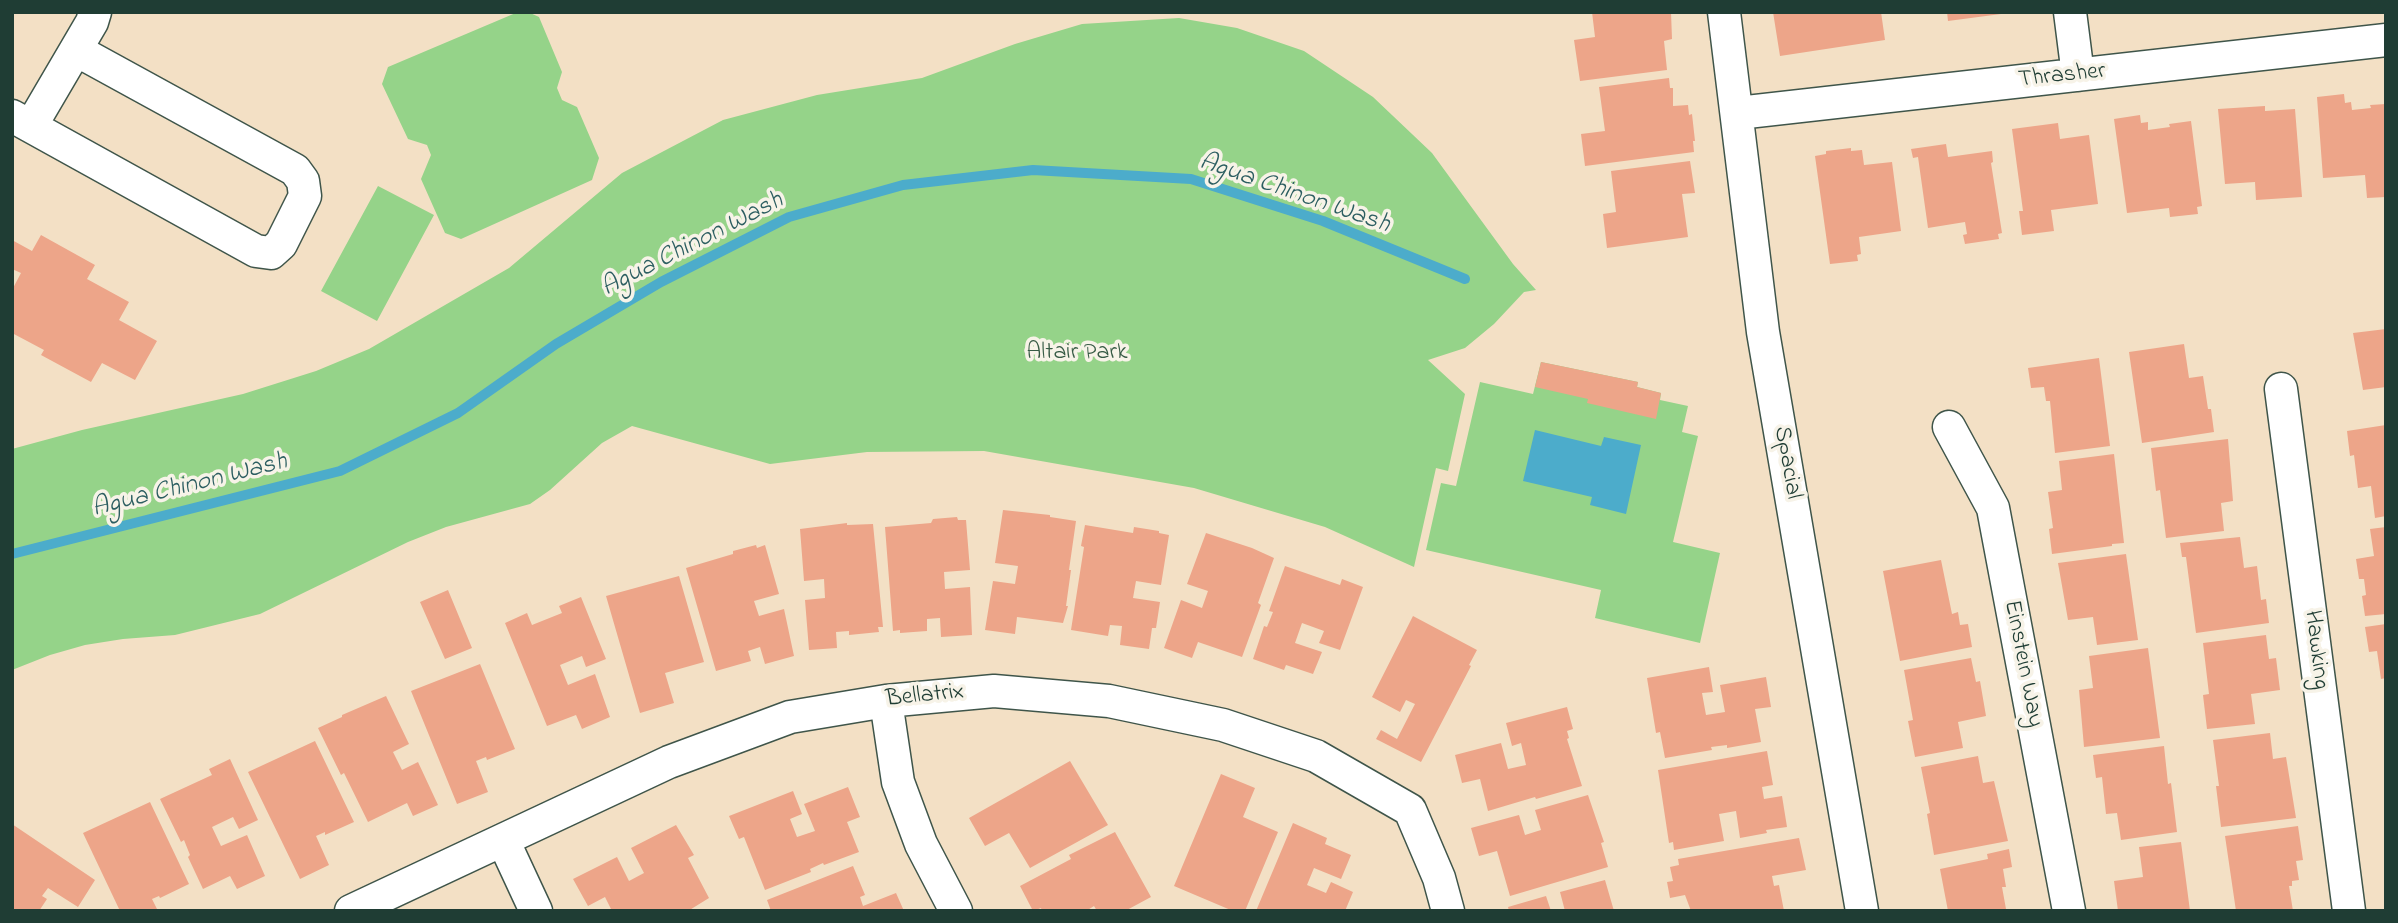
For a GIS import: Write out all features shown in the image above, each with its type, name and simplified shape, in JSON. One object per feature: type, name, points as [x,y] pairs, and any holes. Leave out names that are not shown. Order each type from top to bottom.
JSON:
[{"type":"street","points":[[76,50],[295,170],[303,181],[305,196],[281,244],[271,253],[256,251],[22,121],[76,50],[95,12]]},
{"type":"street","name":"Spacial","points":[[1724,12],[1763,332],[1861,911]]},
{"type":"street","points":[[2070,12],[2078,75]]},
{"type":"street","name":"Thrasher","points":[[1738,113],[2386,40]]},
{"type":"street","name":"Hawking","points":[[2281,389],[2349,911]]},
{"type":"street","name":"Einstein Way","points":[[1949,427],[1993,508],[2069,911]]},
{"type":"street","name":"Bellatrix","points":[[351,911],[669,762],[790,717],[886,701],[994,691],[1109,701],[1223,725],[1316,756],[1410,810],[1438,878],[1448,911]]},
{"type":"street","points":[[886,701],[898,782],[921,844],[956,911]]},
{"type":"street","points":[[503,840],[536,911]]},
{"type":"green space","points":[[518,12],[528,12],[539,17],[562,72],[557,88],[562,100],[577,107],[599,158],[592,180],[461,239],[445,233],[421,179],[431,155],[427,145],[408,139],[382,84],[388,67]]},
{"type":"green space","name":"Altair Park","points":[[1179,18],[1237,28],[1304,51],[1373,97],[1432,153],[1513,264],[1536,290],[1524,292],[1494,324],[1465,348],[1428,360],[1465,394],[1448,471],[1436,468],[1414,567],[1325,527],[1194,488],[984,451],[867,452],[770,464],[632,426],[602,443],[550,490],[530,504],[446,527],[408,542],[260,614],[175,635],[85,645],[12,670],[12,449],[82,430],[243,394],[316,371],[369,349],[509,268],[622,173],[723,120],[817,95],[922,78],[1015,44],[1082,24]]},
{"type":"green space","points":[[378,186],[434,215],[377,321],[321,291]]},
{"type":"green space","points":[[1541,362],[1638,382],[1637,387],[1661,393],[1660,400],[1688,406],[1682,432],[1698,436],[1673,542],[1720,553],[1700,643],[1595,618],[1601,590],[1426,550],[1441,483],[1456,486],[1480,382],[1533,394]]},
{"type":"water","points":[[1535,430],[1601,446],[1604,437],[1641,445],[1626,514],[1590,505],[1592,497],[1523,481]]},
{"type":"building","points":[[1592,12],[1671,12],[1672,39],[1664,41],[1667,70],[1580,81],[1574,40],[1595,37]]},
{"type":"building","points":[[1773,12],[1881,12],[1885,40],[1780,56]]},
{"type":"building","points":[[1947,12],[2001,12],[2001,14],[1948,21]]},
{"type":"building","points":[[1669,78],[1670,88],[1673,88],[1673,106],[1688,105],[1689,115],[1692,114],[1694,152],[1585,166],[1581,134],[1605,131],[1599,87]]},
{"type":"building","points":[[2344,94],[2345,103],[2351,102],[2352,110],[2386,104],[2386,197],[2367,198],[2365,175],[2323,178],[2317,97]]},
{"type":"building","points":[[2265,106],[2265,111],[2295,109],[2302,197],[2256,200],[2255,182],[2225,184],[2218,109]]},
{"type":"building","points":[[2140,115],[2141,123],[2148,122],[2148,130],[2191,121],[2202,206],[2197,207],[2198,214],[2170,217],[2169,208],[2127,213],[2114,119]]},
{"type":"building","points":[[2058,123],[2060,139],[2089,135],[2098,204],[2051,210],[2054,231],[2022,235],[2019,211],[2023,211],[2012,129]]},
{"type":"building","points":[[1946,144],[1948,157],[1992,151],[1991,163],[2002,233],[1998,234],[1999,239],[1965,244],[1965,222],[1928,228],[1918,157],[1913,158],[1911,149]]},
{"type":"building","points":[[1851,148],[1851,151],[1862,150],[1864,165],[1892,162],[1901,231],[1859,237],[1861,254],[1857,255],[1858,261],[1830,264],[1815,156],[1826,154],[1826,151]]},
{"type":"building","points":[[1690,161],[1695,193],[1682,194],[1688,237],[1607,248],[1603,214],[1616,212],[1611,171]]},
{"type":"building","points":[[41,235],[95,265],[87,279],[129,302],[119,320],[157,341],[135,380],[102,363],[91,382],[41,355],[44,350],[12,333],[12,290],[21,273],[12,269],[12,240],[32,251]]},
{"type":"building","points":[[2386,329],[2386,387],[2363,390],[2353,333]]},
{"type":"building","points":[[2184,344],[2189,378],[2203,376],[2214,432],[2142,443],[2129,352]]},
{"type":"building","points":[[2099,358],[2110,446],[2055,453],[2050,401],[2046,401],[2044,387],[2031,388],[2028,368]]},
{"type":"building","points":[[1541,362],[1638,382],[1637,387],[1661,393],[1656,419],[1587,403],[1588,399],[1535,387]]},
{"type":"building","points":[[2386,425],[2386,516],[2375,518],[2371,486],[2358,488],[2354,455],[2350,456],[2347,431]]},
{"type":"building","points":[[2228,439],[2233,501],[2221,503],[2224,531],[2166,538],[2160,490],[2156,491],[2151,448]]},
{"type":"building","points":[[2114,454],[2124,543],[2052,554],[2049,529],[2053,528],[2048,492],[2062,490],[2059,461]]},
{"type":"building","points":[[1003,510],[1076,521],[1069,570],[1068,606],[1063,623],[1017,617],[1015,634],[985,630],[993,581],[1015,584],[1018,566],[995,563]]},
{"type":"building","points":[[957,517],[958,520],[966,520],[970,570],[944,572],[945,589],[970,587],[972,635],[941,637],[940,618],[927,619],[927,631],[893,631],[885,527],[931,523],[933,519]]},
{"type":"building","points":[[847,523],[873,524],[883,627],[878,627],[879,632],[849,635],[849,631],[836,632],[837,648],[809,650],[805,600],[825,598],[824,579],[804,581],[800,529]]},
{"type":"building","points":[[1085,525],[1133,533],[1134,527],[1169,535],[1161,585],[1136,581],[1133,598],[1160,602],[1149,649],[1120,645],[1122,626],[1110,625],[1108,636],[1071,630]]},
{"type":"building","points":[[2386,527],[2386,614],[2365,616],[2362,596],[2366,595],[2364,579],[2359,579],[2356,559],[2374,556],[2370,529]]},
{"type":"building","points":[[1206,533],[1274,558],[1242,657],[1198,642],[1192,658],[1164,648],[1181,600],[1202,608],[1208,591],[1187,584]]},
{"type":"building","points":[[2240,537],[2244,568],[2257,566],[2261,600],[2266,599],[2269,623],[2196,633],[2186,557],[2182,557],[2180,543]]},
{"type":"building","points":[[756,545],[757,548],[765,545],[779,594],[754,601],[759,616],[784,609],[794,656],[765,664],[760,647],[748,651],[751,661],[716,671],[686,568]]},
{"type":"building","points":[[2126,554],[2138,640],[2097,645],[2093,617],[2068,620],[2058,563]]},
{"type":"building","points":[[1941,560],[1952,614],[1958,612],[1960,625],[1968,624],[1972,647],[1900,661],[1883,571]]},
{"type":"building","points":[[1285,566],[1340,585],[1342,579],[1363,587],[1340,650],[1319,643],[1324,631],[1302,623],[1295,643],[1322,652],[1313,674],[1286,665],[1284,670],[1253,659],[1264,626],[1267,627],[1273,612],[1269,611]]},
{"type":"building","points":[[679,576],[704,662],[665,673],[674,703],[640,713],[606,596]]},
{"type":"building","points":[[448,590],[472,648],[445,659],[420,602]]},
{"type":"building","points":[[581,597],[606,659],[586,667],[582,656],[560,665],[568,685],[595,674],[610,717],[582,729],[576,715],[547,726],[505,623],[527,613],[532,625],[562,613],[559,606]]},
{"type":"building","points":[[1413,616],[1477,650],[1421,762],[1376,739],[1381,730],[1397,739],[1415,704],[1406,700],[1400,712],[1372,697]]},
{"type":"building","points":[[2386,624],[2386,678],[2381,679],[2377,651],[2369,652],[2365,627]]},
{"type":"building","points":[[2266,635],[2269,659],[2276,658],[2280,690],[2251,694],[2255,724],[2207,729],[2203,695],[2209,694],[2203,643]]},
{"type":"building","points":[[2148,648],[2160,738],[2084,747],[2079,690],[2093,688],[2089,656]]},
{"type":"building","points":[[1971,658],[1976,682],[1980,681],[1986,716],[1958,722],[1963,748],[1915,757],[1908,721],[1913,720],[1904,670]]},
{"type":"building","points":[[480,664],[515,749],[487,760],[486,757],[476,761],[488,792],[457,804],[411,691]]},
{"type":"building","points":[[1709,667],[1713,692],[1702,693],[1706,715],[1725,712],[1720,685],[1766,677],[1771,707],[1755,709],[1761,742],[1727,748],[1727,745],[1711,747],[1712,750],[1665,758],[1660,732],[1656,733],[1647,678]]},
{"type":"building","points":[[386,696],[409,744],[393,752],[402,770],[418,762],[438,805],[413,816],[407,803],[368,822],[318,728]]},
{"type":"building","points":[[1567,707],[1573,729],[1567,731],[1567,739],[1582,786],[1488,811],[1480,779],[1462,783],[1455,755],[1501,743],[1508,769],[1526,765],[1521,743],[1512,746],[1506,723]]},
{"type":"building","points":[[2270,733],[2273,759],[2286,757],[2296,818],[2221,827],[2213,740]]},
{"type":"building","points":[[315,741],[354,822],[325,835],[325,832],[316,836],[329,865],[300,879],[248,772]]},
{"type":"building","points":[[2164,746],[2177,832],[2121,840],[2117,813],[2106,814],[2102,777],[2096,778],[2093,755]]},
{"type":"building","points":[[1767,751],[1773,785],[1762,787],[1764,799],[1782,796],[1787,827],[1740,838],[1736,811],[1719,814],[1724,841],[1674,850],[1673,842],[1669,843],[1658,770]]},
{"type":"building","points":[[1978,756],[1983,783],[1994,781],[2008,841],[1934,855],[1927,814],[1930,813],[1921,767]]},
{"type":"building","points":[[230,759],[258,820],[239,829],[233,817],[212,827],[221,846],[247,835],[265,876],[237,889],[230,876],[203,889],[188,857],[190,855],[184,840],[181,842],[160,799],[212,775],[209,769]]},
{"type":"building","points":[[1070,761],[1108,825],[1030,868],[1009,833],[985,846],[969,818]]},
{"type":"building","points":[[1221,774],[1255,788],[1243,817],[1278,832],[1245,911],[1233,911],[1174,886]]},
{"type":"building","points":[[848,787],[860,817],[847,822],[859,852],[824,865],[823,863],[810,869],[811,872],[765,890],[744,837],[739,839],[729,816],[793,791],[802,814],[790,819],[797,837],[815,831],[804,804]]},
{"type":"building","points":[[1588,795],[1604,842],[1601,843],[1608,867],[1510,896],[1497,851],[1479,856],[1471,828],[1519,815],[1525,835],[1541,830],[1535,810]]},
{"type":"building","points":[[150,802],[189,884],[152,899],[158,911],[120,911],[83,833]]},
{"type":"building","points":[[1293,823],[1327,838],[1325,844],[1351,855],[1341,879],[1314,868],[1307,885],[1326,893],[1331,882],[1353,892],[1345,911],[1256,911]]},
{"type":"building","points":[[12,824],[95,880],[78,907],[48,888],[42,896],[47,899],[39,911],[12,911]]},
{"type":"building","points":[[676,825],[694,855],[688,858],[709,898],[688,911],[612,911],[605,897],[588,906],[573,879],[617,857],[629,881],[644,873],[631,848]]},
{"type":"building","points":[[2298,826],[2303,860],[2296,861],[2299,880],[2292,881],[2292,886],[2289,886],[2293,911],[2236,911],[2225,836]]},
{"type":"building","points":[[1115,832],[1151,897],[1125,911],[1097,911],[1094,906],[1086,911],[1042,911],[1041,908],[1033,911],[1020,886],[1071,859],[1069,855]]},
{"type":"building","points":[[1799,838],[1806,870],[1772,876],[1774,886],[1779,885],[1784,911],[1691,911],[1685,895],[1670,898],[1667,882],[1673,881],[1670,867],[1679,865],[1678,859]]},
{"type":"building","points":[[2181,842],[2190,911],[2118,911],[2114,881],[2143,877],[2139,847]]},
{"type":"building","points":[[2009,849],[2012,867],[2003,869],[2006,887],[2002,887],[2006,909],[1948,911],[1940,869],[1988,859],[1987,854]]},
{"type":"building","points":[[853,866],[865,895],[860,897],[863,906],[896,893],[904,911],[771,911],[767,900]]},
{"type":"building","points":[[1605,880],[1614,911],[1565,911],[1560,892]]},
{"type":"building","points":[[1546,896],[1551,911],[1509,911],[1508,907]]},
{"type":"waterway","name":"Agua Chinon Wash","points":[[12,554],[340,471],[458,413],[556,344],[661,282],[789,217],[903,185],[1033,170],[1191,179],[1323,221],[1465,279]]}]
